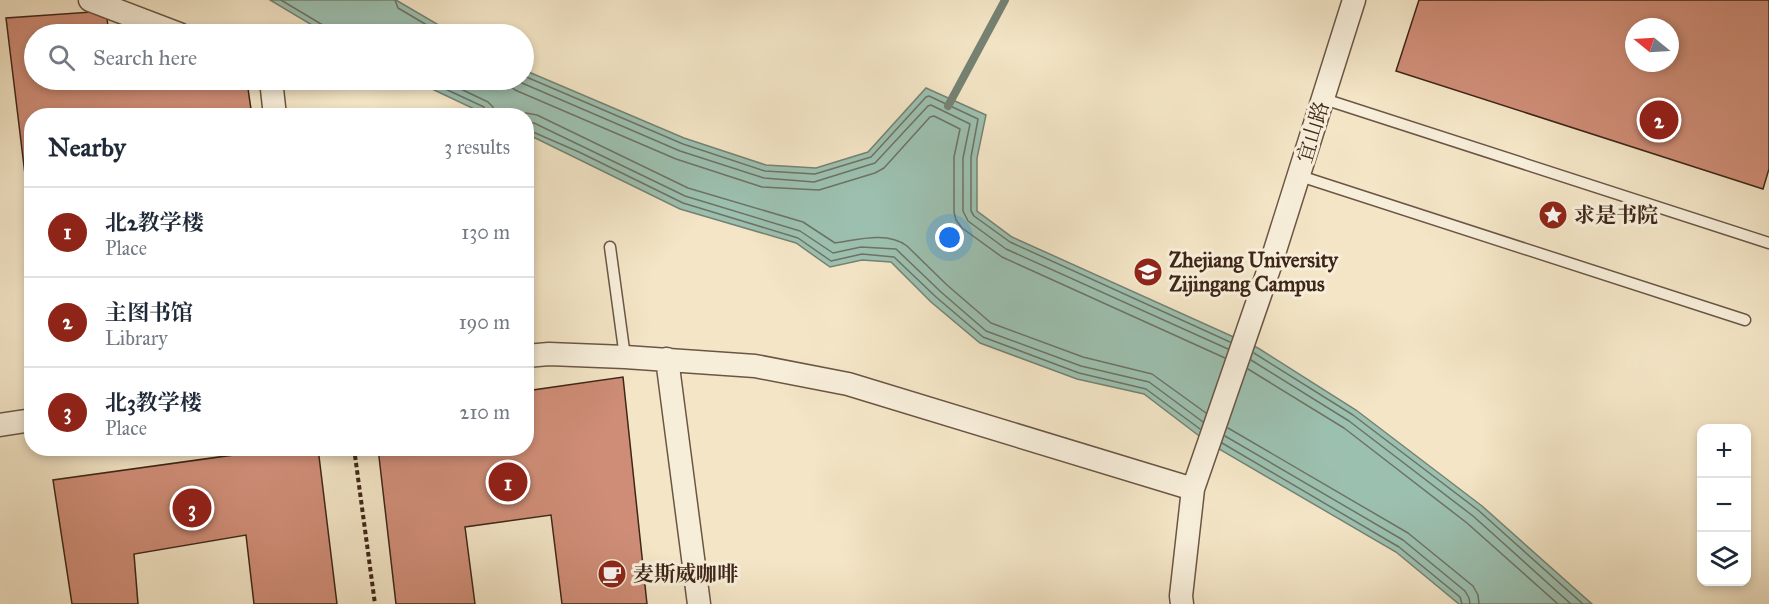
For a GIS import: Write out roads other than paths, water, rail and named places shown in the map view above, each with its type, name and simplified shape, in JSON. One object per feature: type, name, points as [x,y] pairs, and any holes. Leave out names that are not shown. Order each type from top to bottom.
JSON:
[{"type":"street","points":[[90,0],[153,24]]},
{"type":"street","name":"宜山路","points":[[1182,604],[1181,596],[1196,481],[1300,176],[1354,0]]},
{"type":"street","points":[[272,90],[274,108]]},
{"type":"street","points":[[534,355],[667,358],[755,366],[848,384],[1196,481]]},
{"type":"street","points":[[667,358],[699,604]]},
{"type":"street","points":[[0,424],[24,421]]},
{"type":"lane","points":[[1324,99],[1769,243]]},
{"type":"lane","points":[[1300,176],[1745,320]]},
{"type":"lane","points":[[610,247],[625,357]]},
{"type":"water","points":[[270,0],[396,0],[437,24],[310,24]]},
{"type":"water","points":[[534,74],[684,138],[766,165],[816,168],[868,152],[926,88],[986,115],[977,158],[977,211],[1012,237],[1258,348],[1356,410],[1482,506],[1592,604],[1459,604],[1396,552],[1207,442],[1144,394],[1077,379],[980,343],[931,302],[891,262],[862,260],[830,267],[796,243],[680,209],[534,137],[534,108],[472,108],[434,90],[534,90]]},
{"type":"waterway","points":[[948,106],[1005,0]]},
{"type":"place","name":"主图书馆","points":[[1659,120]]},
{"type":"place","name":"求是书院","points":[[1553,215]]},
{"type":"place","name":"Zhejiang University Zijingang Campus","points":[[1148,272]]},
{"type":"place","name":"北2教学楼","points":[[508,482]]},
{"type":"place","name":"北3教学楼","points":[[192,508]]},
{"type":"place","name":"麦斯威咖啡","points":[[612,574]]}]
